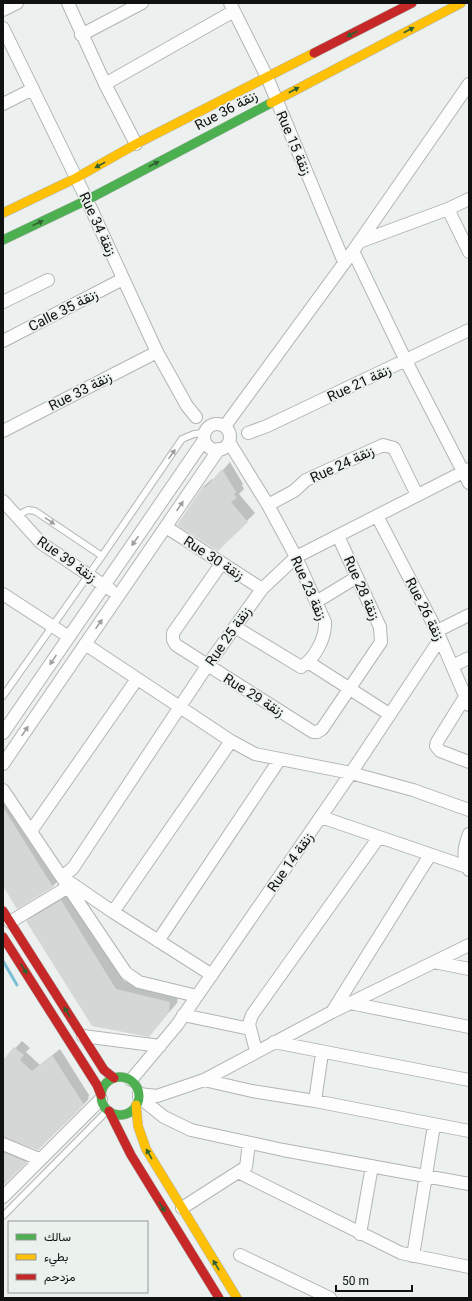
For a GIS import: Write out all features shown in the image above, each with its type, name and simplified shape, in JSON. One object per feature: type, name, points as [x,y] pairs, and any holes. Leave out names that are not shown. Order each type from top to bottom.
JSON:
[{"type":"street","points":[[3,10],[17,3]]},
{"type":"street","points":[[68,3],[104,84],[136,144]]},
{"type":"street","points":[[81,35],[142,3]]},
{"type":"street","name":"Rue 36 زنقة","points":[[3,212],[76,178],[136,144],[412,3]]},
{"type":"street","name":"Rue 36 زنقة","points":[[3,240],[87,200],[460,3]]},
{"type":"street","points":[[104,84],[232,7]]},
{"type":"street","name":"Rue 15 زنقة","points":[[232,7],[267,77],[344,262]]},
{"type":"street","name":"Rue 34 زنقة","points":[[3,28],[87,200],[157,352],[187,406],[196,417],[218,435]]},
{"type":"street","points":[[3,733],[104,585],[218,435],[356,247],[469,84]]},
{"type":"street","points":[[3,104],[33,90]]},
{"type":"street","points":[[356,247],[448,209],[469,198]]},
{"type":"street","points":[[448,209],[469,252]]},
{"type":"street","points":[[356,247],[406,361],[466,470],[469,483]]},
{"type":"street","name":"Calle 35 زنقة","points":[[3,341],[124,279]]},
{"type":"street","points":[[3,302],[48,280]]},
{"type":"street","name":"Rue 21 زنقة","points":[[218,435],[248,433],[266,426],[469,330]]},
{"type":"street","name":"Rue 33 زنقة","points":[[3,431],[157,352]]},
{"type":"street","points":[[3,764],[166,527],[218,435]]},
{"type":"street","name":"Rue 23 زنقة","points":[[218,435],[268,505],[296,557],[325,622],[326,630],[324,636],[308,662]]},
{"type":"street","name":"Rue 24 زنقة","points":[[268,505],[294,491],[306,480],[384,445],[394,448],[417,495]]},
{"type":"street","name":"Rue 25 زنقة","points":[[10,922],[65,882],[207,666],[262,589],[296,557],[466,470]]},
{"type":"street","name":"Rue 39 زنقة","points":[[3,501],[41,543],[119,595]]},
{"type":"street","name":"Rue 26 زنقة","points":[[377,516],[439,635],[467,701]]},
{"type":"street","name":"Rue 30 زنقة","points":[[166,527],[221,564],[262,589]]},
{"type":"street","name":"Rue 28 زنقة","points":[[338,536],[380,627],[381,642],[348,689]]},
{"type":"street","name":"Rue 29 زنقة","points":[[221,564],[173,633],[173,640],[176,645],[313,732],[318,732],[322,729],[348,689]]},
{"type":"street","points":[[316,602],[358,577]]},
{"type":"street","points":[[3,594],[69,637]]},
{"type":"street","name":"Rue 14 زنقة","points":[[131,1080],[184,1015],[212,975],[351,773],[439,635],[469,615]]},
{"type":"street","points":[[235,627],[298,666],[301,667],[308,662],[389,714]]},
{"type":"street","points":[[85,644],[231,741],[255,754],[351,773],[413,790],[469,810]]},
{"type":"street","points":[[452,666],[469,658]]},
{"type":"street","points":[[31,831],[137,679]]},
{"type":"street","points":[[467,701],[437,742],[436,746],[440,751],[469,762]]},
{"type":"street","points":[[113,912],[231,741]]},
{"type":"street","points":[[158,941],[280,759]]},
{"type":"street","points":[[3,790],[116,960],[130,977],[148,985],[197,996]]},
{"type":"street","points":[[321,816],[468,868]]},
{"type":"street","points":[[468,868],[464,858],[465,846],[469,834]]},
{"type":"street","points":[[256,1051],[249,1024],[252,1015],[378,837]]},
{"type":"street","points":[[332,1012],[430,855]]},
{"type":"street","points":[[65,882],[212,975]]},
{"type":"street","points":[[3,911],[104,1070],[114,1078]]},
{"type":"street","points":[[3,936],[97,1085],[101,1097],[131,1155],[218,1298]]},
{"type":"street","points":[[109,1111],[116,1114],[127,1113],[138,1099],[157,1096],[204,1080],[256,1051],[332,1012],[469,945]]},
{"type":"street","points":[[434,962],[469,969]]},
{"type":"street","points":[[350,1003],[469,1027]]},
{"type":"street","points":[[184,1015],[250,1029]]},
{"type":"street","points":[[82,1036],[160,1046]]},
{"type":"street","points":[[274,1042],[469,1080]]},
{"type":"street","points":[[315,1101],[322,1052]]},
{"type":"street","points":[[3,1196],[101,1097],[106,1083],[114,1078],[121,1077],[131,1080],[138,1088],[138,1126],[146,1149],[237,1298]]},
{"type":"street","points":[[204,1080],[252,1091],[315,1101],[469,1131]]},
{"type":"street","points":[[138,1099],[164,1117],[191,1130],[249,1143],[469,1184]]},
{"type":"street","points":[[413,1256],[434,1125]]},
{"type":"street","points":[[182,1208],[246,1168],[249,1143]]},
{"type":"street","points":[[3,1144],[39,1159]]},
{"type":"street","points":[[360,1234],[372,1166]]},
{"type":"street","points":[[240,1173],[277,1190],[360,1234],[401,1253],[469,1267]]},
{"type":"street","points":[[240,1255],[330,1298]]},
{"type":"lane","points":[[3,696],[102,556],[182,439],[194,434],[218,435]]},
{"type":"lane","points":[[16,516],[28,510],[35,511],[102,556]]},
{"type":"lane","points":[[3,1216],[109,1111]]},
{"type":"building","points":[[222,469],[236,492],[234,494],[237,498],[231,502],[248,522],[218,551],[177,525],[203,486],[206,487]]},
{"type":"building","points":[[3,807],[53,887],[17,909],[3,886]]},
{"type":"building","points":[[61,900],[116,989],[170,1002],[169,1012],[149,1037],[92,1026],[26,921]]},
{"type":"building","points":[[14,1047],[24,1055],[20,1060],[32,1071],[52,1055],[83,1103],[81,1108],[38,1150],[3,1137],[3,1060]]},
{"type":"building","points":[[3,1152],[27,1162],[3,1186]]},
{"type":"waterway","points":[[3,961],[17,985]]},
{"type":"traffic: fast","points":[[3,240],[87,200],[271,103]]},
{"type":"traffic: fast","points":[[116,1077],[124,1077],[136,1086],[139,1096],[136,1106],[130,1112],[124,1115],[116,1115],[104,1106],[101,1100],[101,1092],[110,1080],[116,1077]]},
{"type":"traffic: slow","points":[[271,103],[461,3]]},
{"type":"traffic: slow","points":[[3,213],[76,178],[136,144],[314,53]]},
{"type":"traffic: slow","points":[[136,1105],[138,1126],[146,1149],[237,1298]]},
{"type":"traffic: jam","points":[[314,53],[412,3]]},
{"type":"traffic: jam","points":[[3,911],[104,1070],[114,1078]]},
{"type":"traffic: jam","points":[[3,937],[97,1085],[101,1095]]},
{"type":"traffic: jam","points":[[109,1111],[131,1155],[219,1298]]}]
